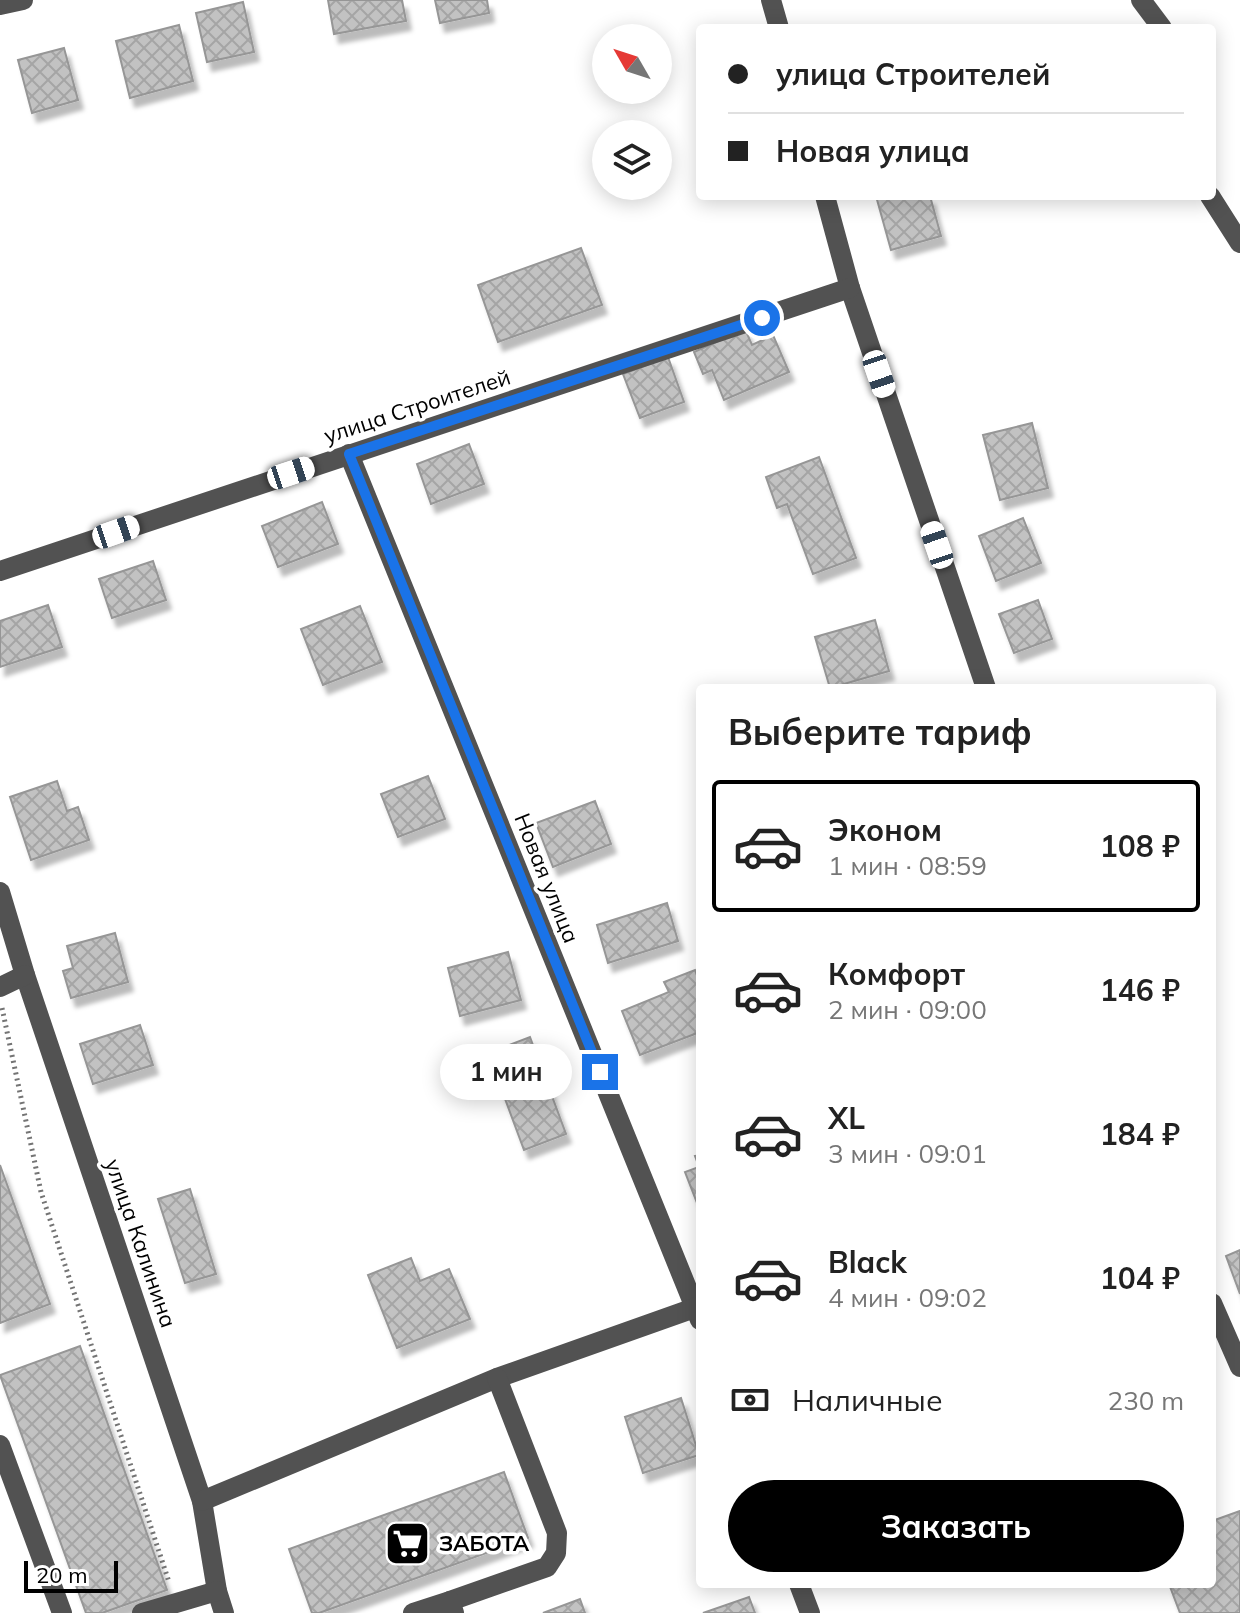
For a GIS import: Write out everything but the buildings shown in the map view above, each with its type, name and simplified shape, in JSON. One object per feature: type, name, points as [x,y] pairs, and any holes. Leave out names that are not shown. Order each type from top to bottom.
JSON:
[{"type":"street","points":[[0,5],[23,0]]},
{"type":"street","points":[[771,0],[778,24]]},
{"type":"street","points":[[1141,0],[1159,24]]},
{"type":"street","points":[[826,200],[850,288],[985,684]]},
{"type":"street","points":[[1213,200],[1240,243]]},
{"type":"street","name":"улица Строителей","points":[[0,571],[850,288]]},
{"type":"street","name":"Новая улица","points":[[349,454],[696,1306]]},
{"type":"street","name":"улица Калинина","points":[[0,892],[25,975],[202,1501],[217,1591],[224,1613]]},
{"type":"street","points":[[0,987],[25,975]]},
{"type":"street","points":[[202,1501],[497,1378],[696,1312]]},
{"type":"street","points":[[1216,1312],[1240,1367]]},
{"type":"street","points":[[413,1613],[452,1607],[547,1567],[556,1553],[557,1533],[497,1378]]},
{"type":"street","points":[[0,1445],[62,1613]]},
{"type":"street","points":[[801,1588],[810,1613]]},
{"type":"street","points":[[142,1613],[217,1591]]},
{"type":"path","points":[[0,1000],[41,1192],[176,1603]]},
{"type":"place","name":"ЗАБОТА","points":[[408,1543]]},
{"type":"route","points":[[600,1072],[349,454],[762,318]]}]
